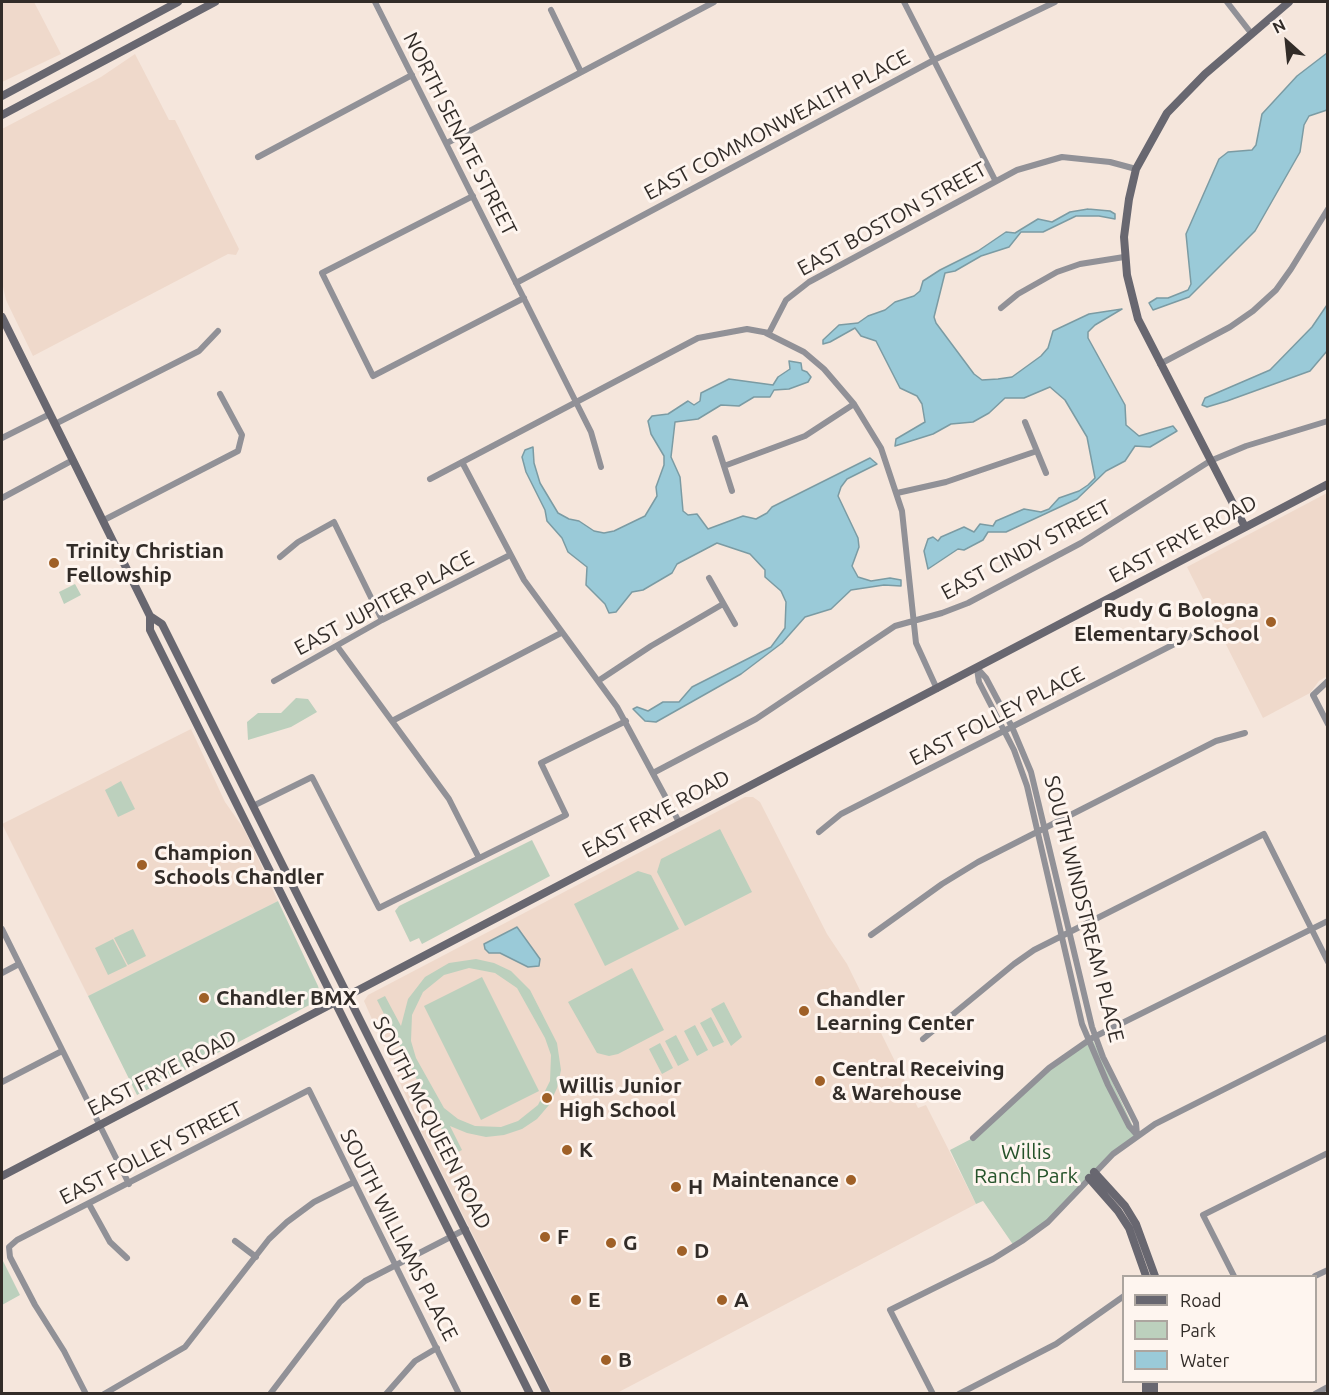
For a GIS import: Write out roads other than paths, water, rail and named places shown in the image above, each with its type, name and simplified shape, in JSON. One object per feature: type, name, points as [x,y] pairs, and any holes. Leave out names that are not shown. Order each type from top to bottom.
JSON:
[{"type":"main road","points":[[2,96],[178,2]]},
{"type":"main road","points":[[2,115],[215,2]]},
{"type":"main road","points":[[1245,527],[1138,319],[1130,296],[1124,257],[1125,217],[1136,169],[1155,133],[1182,96],[1289,2]]},
{"type":"main road","points":[[137,24],[145,39]]},
{"type":"main road","name":"SOUTH MCQUEEN ROAD","points":[[2,317],[150,616],[150,630],[530,1394]]},
{"type":"main road","name":"EAST FRYE ROAD","points":[[2,1176],[1328,484]]},
{"type":"main road","name":"SOUTH MCQUEEN ROAD","points":[[150,616],[162,624],[547,1394]]},
{"type":"main road","points":[[242,811],[253,806]]},
{"type":"main road","points":[[1091,1175],[1129,1228],[1146,1275]]},
{"type":"main road","points":[[1091,1175],[1118,1198],[1136,1224],[1155,1275]]},
{"type":"street","name":"NORTH SENATE STREET","points":[[375,2],[577,403],[598,449],[601,467]]},
{"type":"street","points":[[447,143],[714,2]]},
{"type":"street","points":[[904,2],[994,180]]},
{"type":"street","name":"EAST COMMONWEALTH PLACE","points":[[516,282],[934,60],[1055,2]]},
{"type":"street","points":[[1227,2],[1251,33]]},
{"type":"street","points":[[551,10],[581,72]]},
{"type":"street","points":[[258,157],[412,75]]},
{"type":"street","name":"EAST BOSTON STREET","points":[[766,333],[769,333],[786,300],[809,282],[994,180],[1032,164],[1062,157],[1110,162],[1136,169]]},
{"type":"street","points":[[473,196],[322,273],[373,376],[524,298]]},
{"type":"street","points":[[1160,364],[1230,327],[1253,311],[1286,276],[1328,209]]},
{"type":"street","points":[[1001,308],[1018,294],[1057,272],[1080,264],[1124,257]]},
{"type":"street","points":[[429,479],[698,338],[747,329],[766,333],[804,352],[854,404],[881,448],[897,493],[906,540],[916,643],[937,689]]},
{"type":"street","points":[[55,424],[199,351],[218,331]]},
{"type":"street","points":[[104,520],[238,451],[242,443],[242,435],[220,394]]},
{"type":"street","points":[[724,466],[805,436],[854,404]]},
{"type":"street","points":[[2,438],[50,414]]},
{"type":"street","name":"EAST CINDY STREET","points":[[653,773],[756,719],[879,635],[913,620],[942,614],[968,603],[1081,543],[1210,460],[1246,446],[1328,421]]},
{"type":"street","points":[[1025,422],[1046,473]]},
{"type":"street","points":[[715,438],[732,491]]},
{"type":"street","points":[[897,493],[946,482],[1036,450]]},
{"type":"street","points":[[2,498],[73,460]]},
{"type":"street","points":[[462,462],[510,555],[539,605],[626,721],[679,822]]},
{"type":"street","points":[[280,557],[298,542],[334,522],[382,620]]},
{"type":"street","name":"EAST JUPITER PLACE","points":[[274,681],[382,620],[510,555]]},
{"type":"street","points":[[709,578],[735,624]]},
{"type":"street","points":[[598,681],[669,634],[723,604]]},
{"type":"street","points":[[392,721],[561,633]]},
{"type":"street","name":"EAST FOLLEY PLACE","points":[[819,832],[841,814],[1194,634]]},
{"type":"street","points":[[337,646],[448,799],[479,858]]},
{"type":"street","name":"SOUTH WINDSTREAM PLACE","points":[[977,668],[986,678],[1012,727],[1031,772],[1095,1036],[1136,1123],[1137,1135]]},
{"type":"street","name":"SOUTH WINDSTREAM PLACE","points":[[977,668],[979,682],[1004,731],[1023,776],[1038,831],[1078,1010],[1088,1040],[1129,1126],[1137,1135]]},
{"type":"street","points":[[1328,681],[1313,695],[1328,724]]},
{"type":"street","points":[[253,806],[312,777],[379,908],[566,814],[541,763],[626,721]]},
{"type":"street","points":[[871,935],[942,884],[1038,831],[1216,741],[1245,733]]},
{"type":"street","points":[[923,1039],[1014,964],[1062,936],[1264,834],[1328,962]]},
{"type":"street","points":[[973,1138],[1049,1068],[1088,1040],[1328,921]]},
{"type":"street","points":[[2,930],[129,1184]]},
{"type":"street","points":[[2,973],[19,964]]},
{"type":"street","points":[[933,1394],[890,1310],[993,1259],[1022,1241],[1048,1222],[1091,1175],[1137,1135],[1328,1037]]},
{"type":"street","points":[[2,1082],[62,1051]]},
{"type":"street","name":"SOUTH WILLIAMS PLACE","points":[[309,1090],[459,1394]]},
{"type":"street","name":"EAST FOLLEY STREET","points":[[86,1394],[64,1351],[35,1305],[10,1257],[9,1247],[17,1240],[309,1090]]},
{"type":"street","points":[[1233,1275],[1203,1215],[1328,1153]]},
{"type":"street","points":[[104,1394],[185,1347],[256,1257],[287,1222],[314,1202],[354,1182]]},
{"type":"street","points":[[89,1204],[110,1242],[127,1258]]},
{"type":"street","points":[[270,1394],[340,1302],[365,1281],[466,1229]]},
{"type":"street","points":[[235,1241],[256,1257]]},
{"type":"street","points":[[959,1394],[1056,1344],[1122,1297]]},
{"type":"street","points":[[386,1394],[415,1361],[437,1348]]},
{"type":"street","points":[[1315,1394],[1328,1387]]},
{"type":"water","points":[[1327,53],[1327,110],[1309,116],[1304,125],[1300,152],[1255,231],[1189,297],[1153,310],[1149,303],[1157,298],[1168,298],[1188,290],[1191,284],[1186,234],[1219,159],[1228,152],[1252,150],[1256,145],[1262,114],[1297,76]]},
{"type":"water","points":[[1088,209],[1110,211],[1115,214],[1115,219],[1076,216],[1043,232],[1021,232],[1009,247],[981,256],[955,271],[945,273],[934,317],[936,323],[974,374],[982,380],[998,379],[1012,377],[1041,356],[1048,348],[1053,331],[1089,314],[1122,309],[1095,325],[1088,332],[1088,338],[1125,405],[1126,425],[1139,436],[1173,426],[1177,431],[1150,447],[1135,446],[1125,461],[1106,471],[1077,499],[1006,532],[988,532],[983,540],[964,550],[958,549],[928,569],[924,551],[928,539],[933,537],[938,541],[941,537],[964,527],[974,532],[980,524],[993,526],[996,521],[1024,509],[1041,512],[1049,509],[1059,498],[1088,485],[1095,478],[1087,437],[1065,400],[1050,387],[1024,398],[1005,398],[989,413],[973,422],[951,424],[933,434],[895,446],[896,439],[925,422],[922,404],[917,396],[900,388],[876,341],[861,336],[855,328],[830,342],[823,344],[823,340],[839,325],[858,323],[868,316],[885,310],[895,302],[914,296],[920,291],[923,281],[978,251],[1006,232],[1015,233],[1038,219],[1052,222],[1070,212]]},
{"type":"water","points":[[1327,305],[1327,351],[1310,371],[1227,401],[1207,407],[1202,405],[1205,398],[1270,370],[1312,327]]},
{"type":"water","points":[[789,361],[801,363],[802,370],[811,377],[808,382],[789,389],[774,390],[770,397],[754,397],[739,406],[721,405],[698,419],[675,422],[671,457],[680,477],[683,511],[688,515],[697,514],[708,529],[743,516],[756,519],[772,507],[870,458],[877,464],[847,479],[838,496],[858,538],[859,547],[852,566],[858,577],[871,581],[890,578],[901,580],[901,586],[884,585],[851,590],[831,609],[805,617],[782,643],[741,674],[656,722],[645,721],[633,709],[637,707],[648,711],[663,702],[679,702],[692,687],[771,647],[785,628],[786,602],[781,591],[765,577],[765,570],[750,554],[717,543],[677,564],[672,573],[643,590],[632,592],[616,612],[609,613],[605,604],[586,585],[587,567],[568,552],[562,538],[547,521],[545,510],[526,472],[522,457],[525,450],[533,447],[534,463],[540,483],[558,513],[579,521],[594,531],[604,533],[614,531],[645,516],[657,496],[656,487],[664,465],[664,456],[651,434],[648,421],[652,416],[668,414],[688,401],[694,405],[700,401],[701,393],[729,379],[773,385],[778,377],[790,369]]},
{"type":"water","points":[[517,927],[540,959],[539,966],[528,967],[500,953],[489,953],[485,949],[484,944]]},
{"type":"place","name":"Trinity Christian Fellowship","points":[[54,563]]},
{"type":"place","name":"Rudy G Bologna Elementary School","points":[[1271,622]]},
{"type":"place","name":"Champion Schools Chandler","points":[[142,865]]},
{"type":"place","name":"Chandler BMX","points":[[204,998]]},
{"type":"place","name":"Chandler Learning Center","points":[[804,1011]]},
{"type":"place","name":"Central Receiving & Warehouse","points":[[820,1081]]},
{"type":"place","name":"Willis Junior High School","points":[[547,1098]]},
{"type":"place","name":"K","points":[[567,1150]]},
{"type":"place","name":"Maintenance","points":[[851,1180]]},
{"type":"place","name":"H","points":[[676,1187]]},
{"type":"place","name":"F","points":[[545,1237]]},
{"type":"place","name":"G","points":[[611,1243]]},
{"type":"place","name":"D","points":[[682,1251]]},
{"type":"place","name":"E","points":[[576,1300]]},
{"type":"place","name":"A","points":[[722,1300]]},
{"type":"place","name":"B","points":[[606,1360]]},
{"type":"park label","name":"Willis Ranch Park","points":[[1026,1164]]}]
